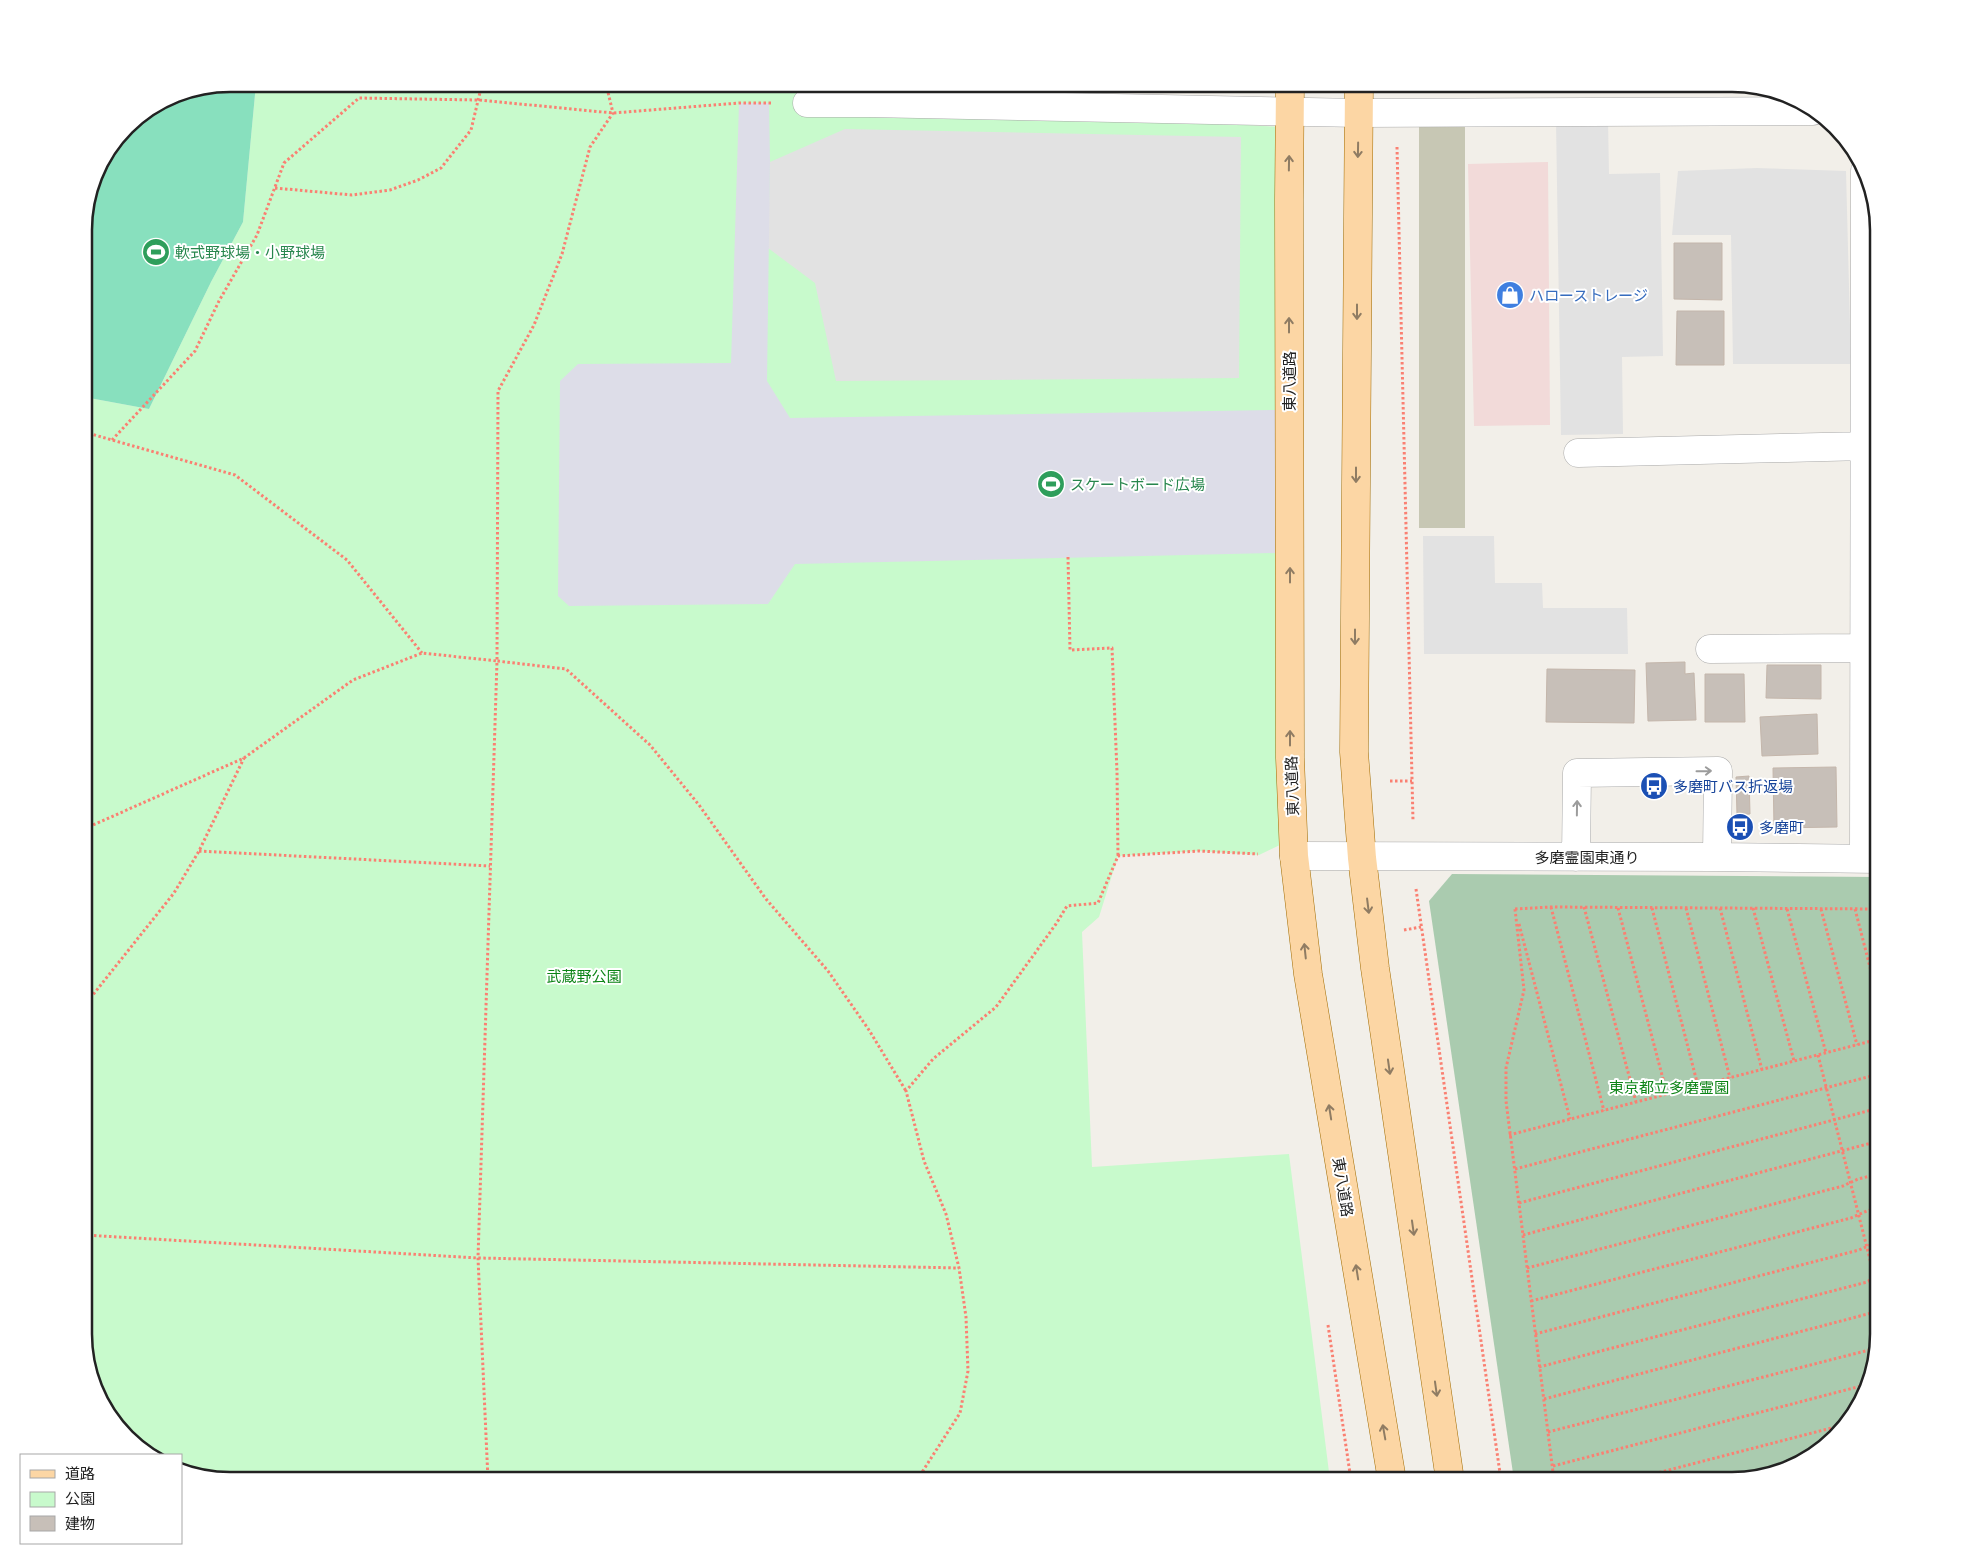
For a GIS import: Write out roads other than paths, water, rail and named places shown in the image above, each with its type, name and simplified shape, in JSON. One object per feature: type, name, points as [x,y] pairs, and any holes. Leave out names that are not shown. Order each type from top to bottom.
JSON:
[{"type":"main road","name":"東八道路","points":[[1290,92],[1288,199],[1290,748],[1294,856],[1308,974],[1391,1472]]},
{"type":"main road","points":[[1359,92],[1354,752],[1362,858],[1376,978],[1449,1472]]},
{"type":"street","points":[[807,103],[868,93],[1015,107],[1359,113],[1802,111]]},
{"type":"street","points":[[1866,195],[1865,648],[1870,799]]},
{"type":"street","points":[[1578,453],[1865,446]]},
{"type":"street","points":[[1710,649],[1865,648]]},
{"type":"street","points":[[1576,857],[1577,772],[1718,771],[1717,857]]},
{"type":"street","name":"多磨霊園東通り","points":[[1294,856],[1362,858],[1717,857],[1870,859]]},
{"type":"place","name":"軟式野球場・小野球場","points":[[156,252]]},
{"type":"place","name":"ハローストレージ","points":[[1510,295]]},
{"type":"place","name":"スケートボード広場","points":[[1051,484]]},
{"type":"place","name":"多磨町バス折返場","points":[[1654,786]]},
{"type":"place","name":"多磨町","points":[[1740,827]]},
{"type":"park label","name":"武蔵野公園","points":[[584,976]]},
{"type":"park label","name":"東京都立多磨霊園","points":[[1669,1087]]}]
